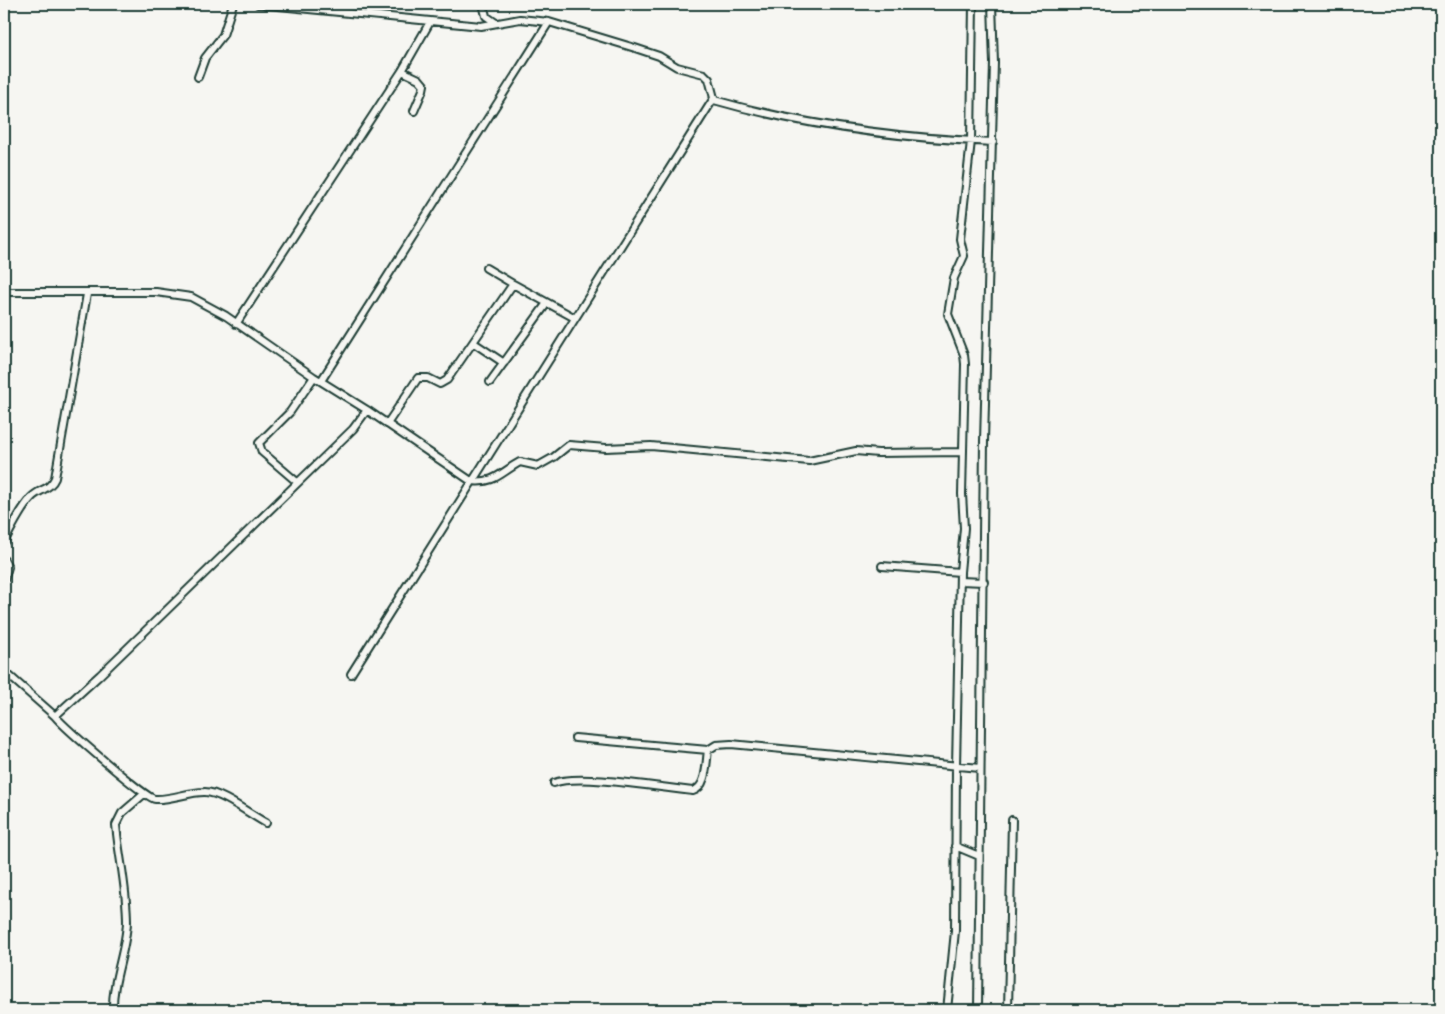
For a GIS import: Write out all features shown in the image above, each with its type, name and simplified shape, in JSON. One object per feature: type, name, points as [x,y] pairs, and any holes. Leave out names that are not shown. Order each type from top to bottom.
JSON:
[{"type":"street","points":[[198,77],[205,58],[223,35],[234,4]]},
{"type":"street","points":[[258,4],[481,26],[520,19],[549,22],[659,56],[677,67],[704,74],[709,79],[714,100],[574,318],[351,674]]},
{"type":"street","points":[[481,26],[486,16],[483,4]]},
{"type":"street","points":[[947,1010],[955,931],[960,572],[964,528],[962,452],[964,356],[948,314],[954,278],[964,261],[960,239],[971,141],[972,4]]},
{"type":"street","points":[[978,1010],[984,441],[993,142],[994,63],[992,4]]},
{"type":"street","points":[[486,16],[496,23]]},
{"type":"street","points":[[236,324],[402,71],[430,22]]},
{"type":"street","points":[[321,381],[549,22]]},
{"type":"street","points":[[402,71],[419,79],[424,85],[424,90],[414,111]]},
{"type":"street","points":[[714,100],[797,121],[937,139],[993,142]]},
{"type":"street","points":[[486,268],[574,318]]},
{"type":"street","points":[[387,424],[415,381],[422,377],[443,384],[474,343],[514,284]]},
{"type":"street","points":[[4,292],[87,294],[172,293],[198,300],[367,410],[471,481],[491,481],[520,462],[538,466],[554,457],[569,445],[589,448],[651,446],[808,461],[856,451],[878,453],[962,452]]},
{"type":"street","points":[[4,542],[32,496],[52,484],[59,464],[87,294]]},
{"type":"street","points":[[490,382],[547,303]]},
{"type":"street","points":[[474,343],[504,363]]},
{"type":"street","points":[[297,482],[262,452],[259,443],[290,412],[314,377]]},
{"type":"street","points":[[54,716],[251,530],[353,428],[367,410]]},
{"type":"street","points":[[4,560],[8,567],[4,580]]},
{"type":"street","points":[[882,566],[960,572]]},
{"type":"street","points":[[960,581],[984,582]]},
{"type":"street","points":[[4,671],[82,743],[116,768],[144,794],[155,799],[210,792],[266,823]]},
{"type":"street","points":[[575,738],[708,750],[716,745],[731,744],[980,768]]},
{"type":"street","points":[[554,783],[565,780],[584,780],[692,791],[698,790],[702,784],[708,750]]},
{"type":"street","points":[[113,1010],[115,986],[124,950],[127,922],[116,825],[122,813],[144,794]]},
{"type":"street","points":[[1008,1010],[1012,820]]},
{"type":"street","points":[[955,846],[979,856]]}]
